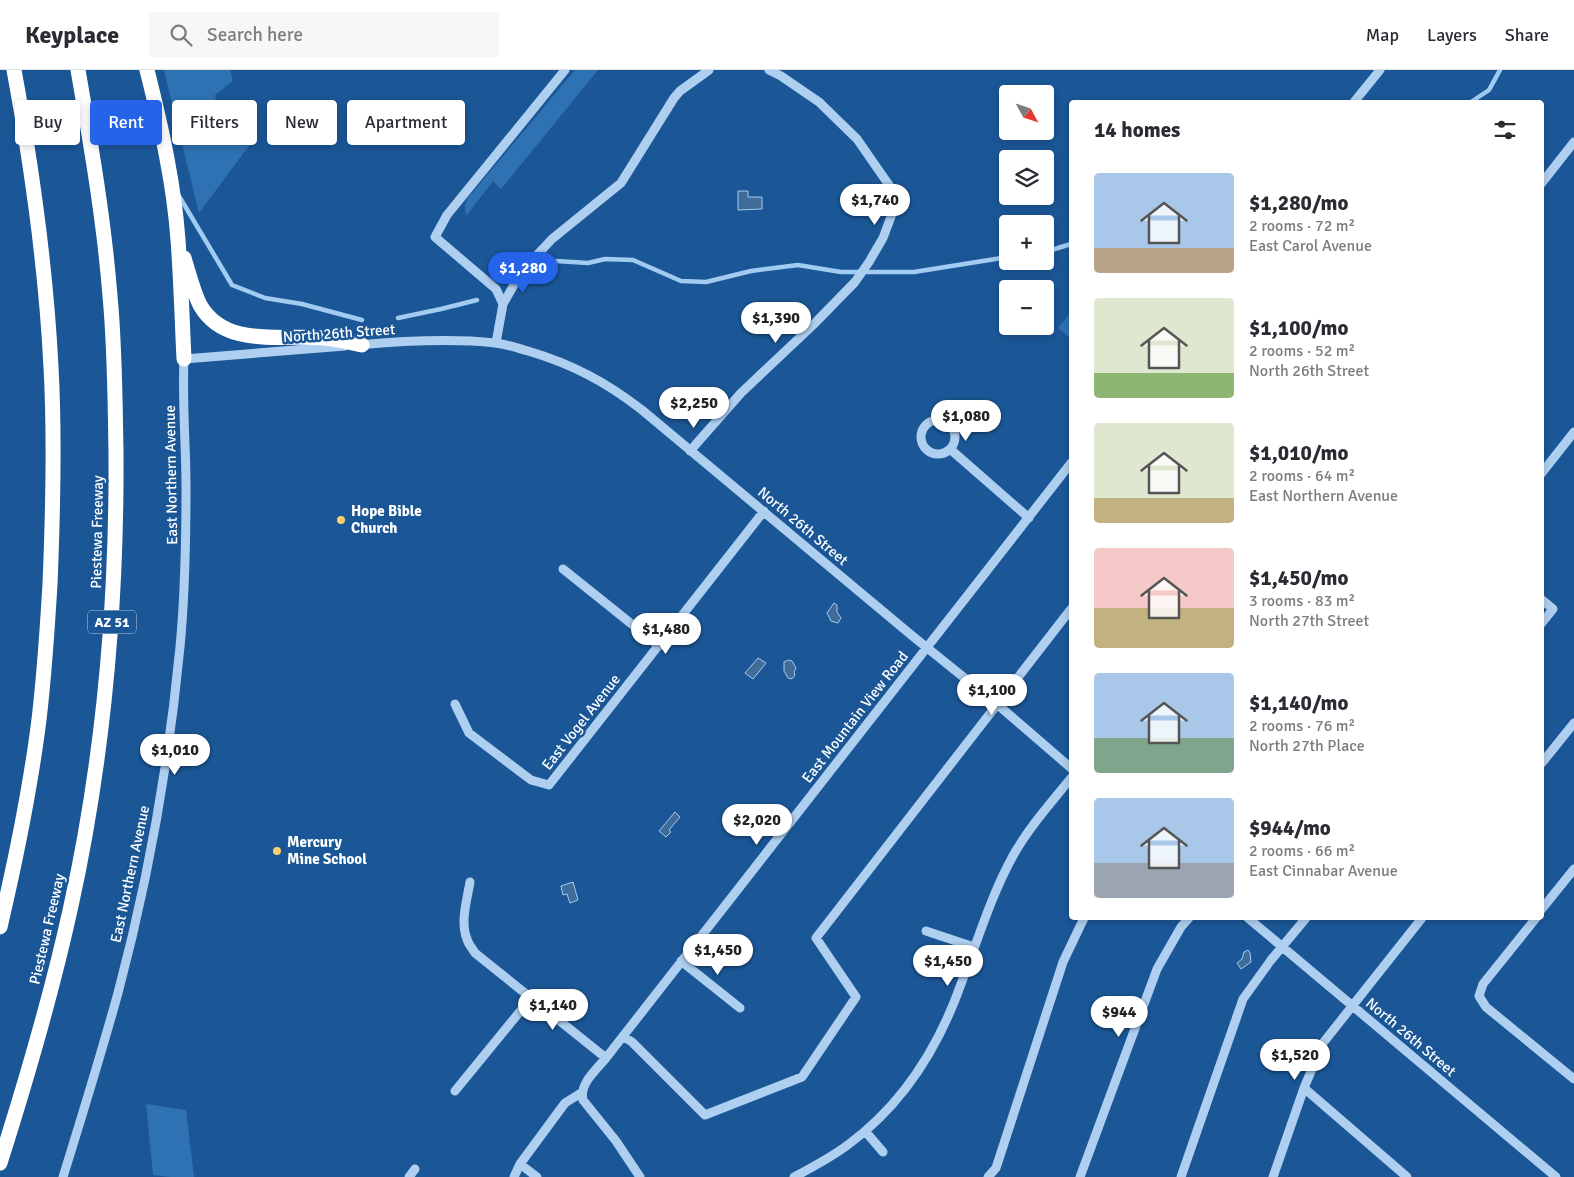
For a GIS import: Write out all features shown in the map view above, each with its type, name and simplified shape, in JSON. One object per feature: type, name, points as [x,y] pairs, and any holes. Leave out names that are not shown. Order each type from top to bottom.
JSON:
[{"type":"highway","points":[[0,927],[24,819],[37,734],[46,647],[52,520],[53,416],[49,339],[29,159],[14,70]]},
{"type":"highway","name":"Piestewa Freeway","points":[[0,1163],[44,1019],[76,880],[100,739],[106,693],[113,604],[116,431],[110,297],[98,190],[78,70]]},
{"type":"highway","points":[[147,70],[159,118],[178,240],[184,359]]},
{"type":"highway","points":[[178,240],[193,288],[201,306],[213,321],[232,333],[258,338],[325,338],[362,345]]},
{"type":"street","points":[[503,304],[494,286],[435,237],[447,216],[565,70]]},
{"type":"street","points":[[496,343],[503,304],[522,271],[552,239],[621,183],[674,98],[680,91],[708,70]]},
{"type":"street","points":[[690,451],[741,393],[813,325],[854,282],[869,262],[883,238],[898,198],[858,139],[819,102],[769,70]]},
{"type":"street","points":[[1356,100],[1380,70]]},
{"type":"street","points":[[1544,180],[1574,142]]},
{"type":"street","name":"North 26th Street","points":[[184,359],[440,341],[496,343],[544,356],[572,367],[618,391],[998,705],[1069,766]]},
{"type":"street","name":"East Northern Avenue","points":[[63,1177],[118,991],[155,826],[168,743],[180,647],[185,560],[184,359]]},
{"type":"street","points":[[1544,470],[1574,432]]},
{"type":"street","points":[[950,449],[1029,518]]},
{"type":"street","name":"East Mountain View Road","points":[[514,1177],[520,1164],[565,1103],[581,1093],[586,1083],[1069,466]]},
{"type":"street","name":"East Vogel Avenue","points":[[455,704],[469,733],[531,780],[549,785],[764,511]]},
{"type":"street","points":[[563,569],[658,646]]},
{"type":"street","points":[[1544,602],[1553,609],[1544,620]]},
{"type":"street","points":[[623,1036],[632,1042],[705,1115],[802,1076],[856,997],[816,938],[1069,612]]},
{"type":"street","points":[[1544,760],[1574,723]]},
{"type":"street","points":[[794,1177],[842,1148],[865,1130],[896,1099],[925,1061],[946,1022],[990,904],[1014,854],[1045,809],[1069,780]]},
{"type":"street","points":[[1544,906],[1574,868]]},
{"type":"street","points":[[470,882],[464,927],[467,940],[475,953],[606,1058]]},
{"type":"street","points":[[988,1177],[996,1168],[1063,962],[1083,920]]},
{"type":"street","points":[[1080,1177],[1157,969],[1181,927],[1187,920]]},
{"type":"street","name":"North 26th Street","points":[[1250,920],[1556,1177]]},
{"type":"street","points":[[1181,1177],[1243,1000],[1282,946],[1304,920]]},
{"type":"street","points":[[1273,1177],[1322,1043],[1420,920]]},
{"type":"street","points":[[1534,920],[1483,984],[1478,996],[1486,1007],[1574,1079]]},
{"type":"street","points":[[926,931],[974,946]]},
{"type":"street","points":[[681,961],[740,1008]]},
{"type":"street","points":[[455,1091],[531,998]]},
{"type":"street","points":[[1304,1088],[1407,1177]]},
{"type":"street","points":[[581,1093],[587,1106],[616,1141],[640,1177]]},
{"type":"street","points":[[865,1130],[884,1152]]},
{"type":"street","points":[[520,1164],[537,1177]]},
{"type":"street","points":[[409,1177],[415,1169]]},
{"type":"shaded area","points":[[164,70],[230,70],[233,81],[215,95],[216,100],[172,100],[172,103]]},
{"type":"shaded area","points":[[575,70],[598,70],[501,189],[493,181],[466,216],[465,205],[468,198]]},
{"type":"shaded area","points":[[182,145],[250,145],[199,213]]},
{"type":"shaded area","points":[[738,191],[748,191],[748,197],[762,197],[762,209],[738,210]]},
{"type":"shaded area","points":[[1069,314],[1069,337],[1058,328]]},
{"type":"shaded area","points":[[834,603],[837,605],[837,612],[841,618],[838,623],[831,621],[827,613]]},
{"type":"shaded area","points":[[758,658],[766,663],[753,679],[745,673]]},
{"type":"shaded area","points":[[792,661],[796,668],[792,679],[788,678],[784,671],[784,662]]},
{"type":"shaded area","points":[[675,812],[680,817],[669,830],[671,832],[666,837],[659,831]]},
{"type":"shaded area","points":[[573,882],[578,900],[570,903],[567,894],[563,895],[561,886]]},
{"type":"shaded area","points":[[1248,950],[1251,962],[1241,969],[1237,963],[1242,959],[1244,952]]},
{"type":"shaded area","points":[[146,1104],[186,1110],[194,1177],[153,1175]]},
{"type":"waterway","points":[[1474,100],[1489,90],[1500,70]]},
{"type":"waterway","points":[[179,196],[232,285],[265,298],[302,304],[362,320]]},
{"type":"waterway","points":[[1054,249],[1069,245]]},
{"type":"waterway","points":[[556,261],[588,263],[605,259],[633,260],[681,281],[706,282],[751,271],[798,265],[841,272],[914,272],[999,258]]},
{"type":"waterway","points":[[398,318],[477,300]]},
{"type":"place","name":"Hope Bible Church","points":[[341,520]]},
{"type":"place","name":"Mercury Mine School","points":[[277,851]]}]
